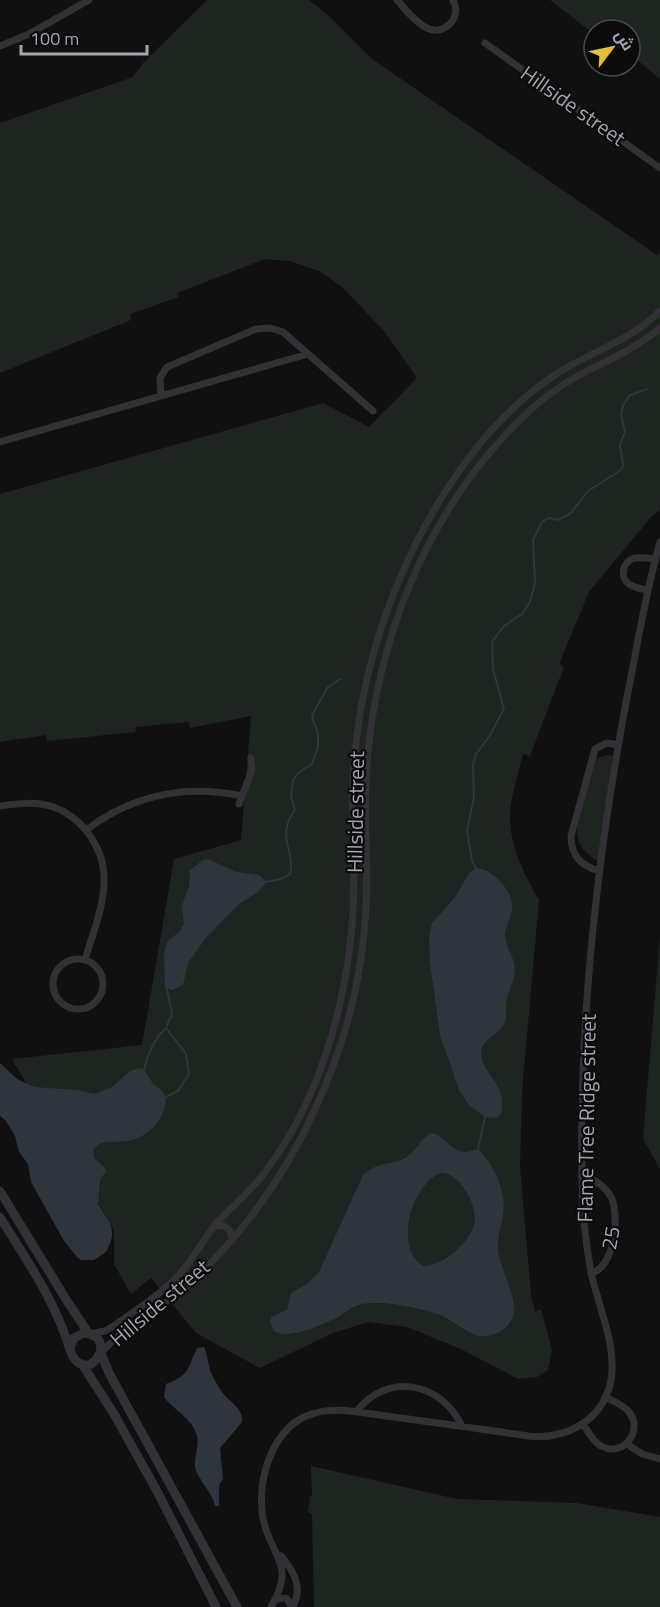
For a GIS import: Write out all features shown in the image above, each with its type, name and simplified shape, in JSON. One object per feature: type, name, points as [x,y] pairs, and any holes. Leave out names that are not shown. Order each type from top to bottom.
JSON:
[{"type":"street","points":[[0,46],[29,34],[89,0]]},
{"type":"street","points":[[397,0],[424,27],[431,30],[440,30],[453,21],[456,13],[453,0]]},
{"type":"street","name":"Hillside street","points":[[485,44],[660,168]]},
{"type":"street","name":"Hillside street","points":[[89,1334],[112,1327],[162,1291],[183,1270],[215,1226],[250,1191],[280,1151],[316,1079],[333,1029],[346,977],[354,880],[353,784],[364,695],[377,641],[392,598],[434,511],[456,476],[480,445],[520,402],[562,371],[631,335],[660,311]]},
{"type":"street","points":[[161,396],[160,378],[167,367],[256,329],[270,328],[283,332],[373,411]]},
{"type":"street","name":"Hillside street","points":[[101,1353],[118,1336],[179,1292],[232,1240],[272,1186],[303,1136],[324,1090],[345,1032],[358,979],[365,924],[365,792],[369,740],[376,697],[385,655],[398,614],[424,555],[445,517],[482,462],[528,412],[564,384],[631,349],[660,328]]},
{"type":"street","points":[[0,442],[308,354]]},
{"type":"street","points":[[434,511],[445,517]]},
{"type":"street","name":"Flame Tree Ridge street","points":[[271,1607],[281,1586],[283,1573],[264,1522],[261,1498],[264,1474],[272,1453],[290,1427],[304,1417],[322,1411],[356,1412],[538,1437],[566,1433],[583,1424],[596,1412],[605,1396],[611,1376],[611,1355],[591,1273],[585,1228],[582,1173],[589,990],[600,872],[618,745],[648,590],[660,542]]},
{"type":"street","points":[[648,590],[628,584],[623,569],[627,562],[634,558],[655,559]]},
{"type":"street","points":[[600,872],[578,860],[572,849],[571,836],[595,749],[607,742],[618,745]]},
{"type":"street","points":[[239,804],[252,770],[251,758]]},
{"type":"street","points":[[86,830],[124,806],[153,796],[197,790],[242,796]]},
{"type":"street","points":[[0,806],[31,803],[51,806],[69,815],[86,830],[100,855],[104,885],[85,960]]},
{"type":"street","points":[[85,960],[95,966],[102,975],[102,993],[91,1006],[74,1009],[59,1000],[54,990],[54,978],[59,968],[68,961],[85,960]]},
{"type":"street","name":"25","points":[[582,1173],[598,1182],[608,1192],[615,1211],[613,1235],[607,1260],[601,1269],[591,1273]]},
{"type":"street","points":[[0,1191],[67,1301],[89,1334],[98,1339],[109,1373],[237,1607]]},
{"type":"street","points":[[0,1217],[55,1311],[73,1359],[82,1364],[114,1414],[152,1482],[216,1607]]},
{"type":"street","points":[[215,1226],[227,1228],[232,1240]]},
{"type":"street","points":[[70,1348],[78,1335],[89,1334]]},
{"type":"street","points":[[82,1364],[92,1364],[101,1353]]},
{"type":"street","points":[[356,1412],[371,1396],[381,1391],[412,1387],[439,1397],[453,1409],[462,1426]]},
{"type":"street","points":[[583,1424],[602,1447],[615,1449],[627,1444],[634,1433],[634,1420],[626,1409],[605,1396]]},
{"type":"street","points":[[627,1444],[642,1454],[660,1459]]},
{"type":"street","name":"Flame Tree Ridge street","points":[[275,1599],[286,1598],[292,1607],[297,1597],[297,1583],[292,1570],[277,1552]]},
{"type":"shaded area","points":[[207,0],[309,0],[331,18],[372,59],[657,255],[660,252],[660,510],[651,517],[589,592],[559,664],[564,667],[530,756],[523,754],[513,791],[510,813],[515,848],[539,900],[522,1092],[520,1166],[531,1295],[535,1312],[541,1309],[552,1350],[548,1370],[537,1377],[518,1379],[461,1349],[407,1327],[368,1322],[333,1333],[260,1368],[196,1333],[151,1278],[131,1294],[114,1264],[114,1230],[12,1059],[142,1045],[174,859],[241,840],[251,716],[190,728],[189,722],[135,727],[136,732],[47,741],[46,735],[0,742],[0,494],[323,403],[369,427],[417,378],[384,331],[343,288],[321,272],[290,261],[265,259],[177,293],[179,297],[130,314],[131,320],[0,373],[0,123],[133,77],[143,63]]},
{"type":"shaded area","points":[[550,0],[660,0],[660,79],[642,64],[642,18],[582,18],[582,25]]},
{"type":"shaded area","points":[[607,755],[613,756],[599,862],[586,852],[579,841],[577,830],[584,792],[596,759]]},
{"type":"shaded area","points":[[208,859],[236,872],[259,875],[265,880],[265,884],[258,892],[239,904],[205,939],[188,963],[183,985],[172,990],[165,987],[164,953],[168,941],[179,932],[184,924],[182,905],[189,887],[190,870]]},
{"type":"shaded area","points":[[476,868],[496,877],[506,889],[512,903],[505,937],[515,973],[506,1002],[505,1022],[484,1044],[481,1054],[482,1061],[501,1095],[501,1114],[496,1118],[485,1117],[469,1105],[460,1092],[440,1035],[430,962],[429,939],[432,923],[456,896],[469,873]]},
{"type":"shaded area","points":[[660,936],[660,1169],[643,1139]]},
{"type":"shaded area","points":[[0,1063],[17,1079],[34,1087],[77,1090],[94,1094],[112,1087],[130,1071],[139,1068],[166,1097],[160,1119],[149,1131],[136,1139],[101,1144],[93,1150],[94,1158],[106,1171],[100,1180],[98,1204],[109,1221],[112,1231],[106,1252],[94,1260],[81,1260],[64,1241],[31,1182],[28,1164],[19,1152],[15,1136],[0,1116]]},
{"type":"shaded area","points":[[436,1134],[458,1151],[469,1152],[478,1149],[498,1179],[504,1206],[498,1251],[514,1304],[509,1323],[496,1334],[479,1336],[447,1318],[421,1309],[371,1303],[358,1305],[324,1324],[297,1333],[280,1334],[274,1331],[270,1322],[271,1317],[287,1310],[291,1293],[307,1284],[319,1272],[363,1175],[375,1167],[407,1157],[427,1135]],"holes":[[[440,1173],[447,1174],[459,1182],[469,1196],[474,1211],[474,1226],[457,1250],[440,1262],[423,1266],[414,1257],[409,1245],[410,1217],[421,1190]]]},
{"type":"shaded area","points":[[204,1347],[214,1379],[242,1417],[242,1422],[220,1448],[223,1479],[219,1485],[219,1506],[215,1506],[195,1468],[198,1441],[195,1430],[164,1397],[166,1384],[180,1378],[189,1366],[197,1348]]},
{"type":"shaded area","points":[[311,1466],[457,1499],[576,1503],[660,1517],[660,1607],[314,1607],[312,1514],[308,1512],[310,1496],[312,1496]]},
{"type":"waterway","points":[[476,868],[472,861],[467,831],[474,797],[473,764],[476,754],[489,737],[504,709],[493,669],[492,642],[503,627],[523,613],[530,602],[535,583],[533,540],[542,522],[548,518],[558,520],[571,513],[588,491],[621,470],[623,466],[620,445],[625,432],[621,415],[623,405],[630,395],[648,389]]},
{"type":"waterway","points":[[265,882],[281,879],[290,874],[291,866],[286,836],[289,820],[295,810],[291,796],[293,780],[299,772],[312,764],[318,747],[318,734],[312,717],[327,688],[340,679]]},
{"type":"waterway","points":[[166,1097],[178,1091],[189,1074],[186,1054],[166,1028],[172,1014],[167,989]]},
{"type":"waterway","points":[[144,1070],[152,1047],[166,1028]]},
{"type":"waterway","points":[[478,1149],[485,1117]]}]
